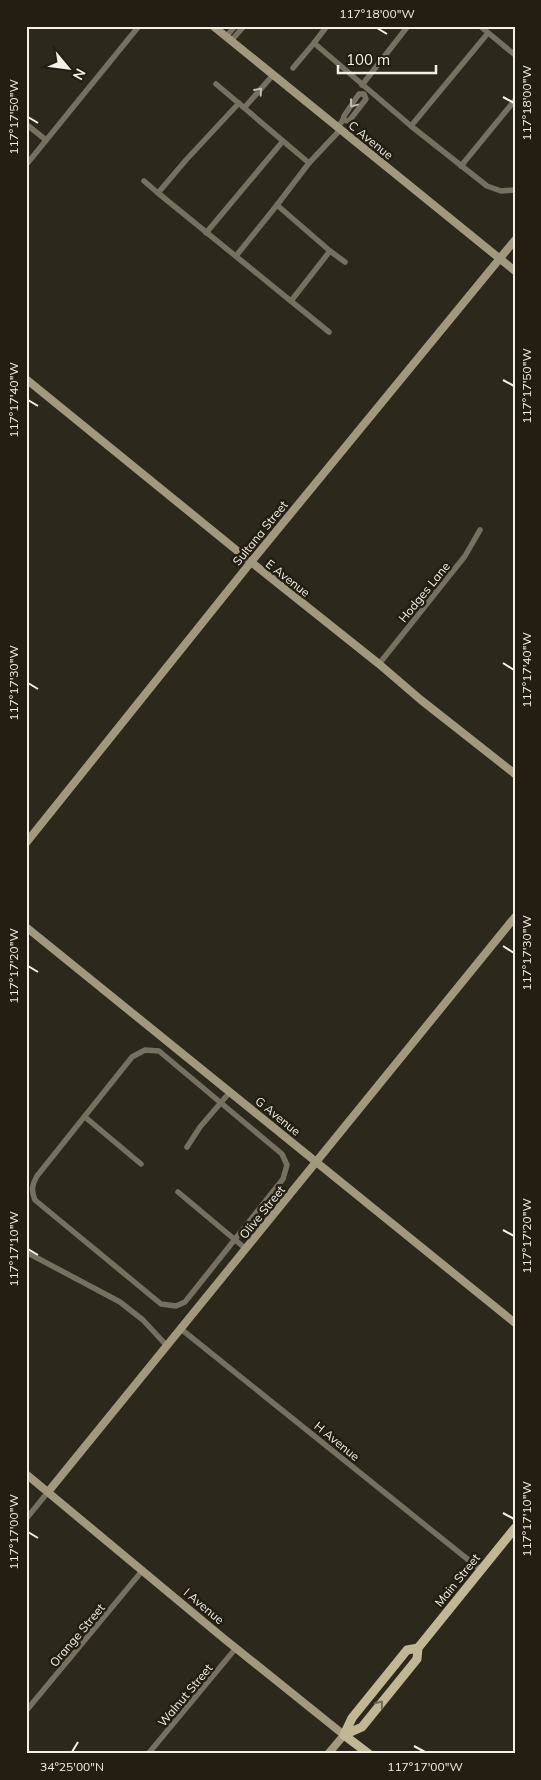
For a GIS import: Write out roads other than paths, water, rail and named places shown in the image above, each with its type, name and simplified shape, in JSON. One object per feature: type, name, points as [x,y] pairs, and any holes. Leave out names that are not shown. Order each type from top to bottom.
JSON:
[{"type":"main road","name":"Main Street","points":[[344,1734],[362,1727],[416,1659],[418,1648],[515,1528]]},
{"type":"main road","name":"Main Street","points":[[344,1734],[352,1718],[407,1650],[418,1648]]},
{"type":"main road","name":"I Avenue","points":[[344,1734],[368,1754]]},
{"type":"street","points":[[26,165],[139,26]]},
{"type":"street","name":"C Avenue","points":[[212,26],[515,271]]},
{"type":"street","points":[[228,39],[235,26]]},
{"type":"street","points":[[228,39],[244,26]]},
{"type":"street","points":[[293,68],[327,26]]},
{"type":"street","points":[[362,85],[408,26]]},
{"type":"street","points":[[480,26],[515,55]]},
{"type":"street","points":[[411,126],[488,33]]},
{"type":"street","points":[[314,43],[362,85],[366,92],[486,186],[510,192],[515,190]]},
{"type":"street","points":[[158,193],[186,160],[273,75]]},
{"type":"street","points":[[216,84],[309,163]]},
{"type":"street","points":[[236,256],[338,129],[343,120],[349,121],[366,99],[366,92]]},
{"type":"street","points":[[461,166],[515,100]]},
{"type":"street","points":[[26,124],[46,140]]},
{"type":"street","points":[[206,233],[283,140]]},
{"type":"street","points":[[144,181],[329,332]]},
{"type":"street","points":[[276,205],[345,262]]},
{"type":"street","name":"Sultana Street","points":[[26,843],[251,562],[515,240]]},
{"type":"street","points":[[291,300],[330,251]]},
{"type":"street","name":"E Avenue","points":[[26,379],[421,700],[515,774]]},
{"type":"street","name":"Hodges Lane","points":[[379,664],[466,556],[480,530]]},
{"type":"street","name":"Olive Street","points":[[26,1519],[515,917]]},
{"type":"street","name":"G Avenue","points":[[26,927],[515,1323]]},
{"type":"street","points":[[145,1050],[159,1051],[282,1154],[287,1165],[284,1179],[184,1302],[176,1306],[161,1304],[35,1200],[32,1193],[33,1183],[37,1176],[85,1117],[132,1057],[145,1050]]},
{"type":"street","points":[[187,1147],[200,1127],[230,1092]]},
{"type":"street","points":[[85,1117],[141,1164]]},
{"type":"street","points":[[178,1192],[246,1249]]},
{"type":"street","points":[[26,1252],[120,1302],[143,1320],[167,1346]]},
{"type":"street","name":"H Avenue","points":[[181,1329],[481,1570]]},
{"type":"street","name":"I Avenue","points":[[26,1474],[236,1648],[344,1734]]},
{"type":"street","name":"Orange Street","points":[[26,1711],[142,1571]]},
{"type":"street","name":"Walnut Street","points":[[148,1754],[236,1648]]},
{"type":"street","name":"Main Street","points":[[328,1754],[344,1734]]}]
